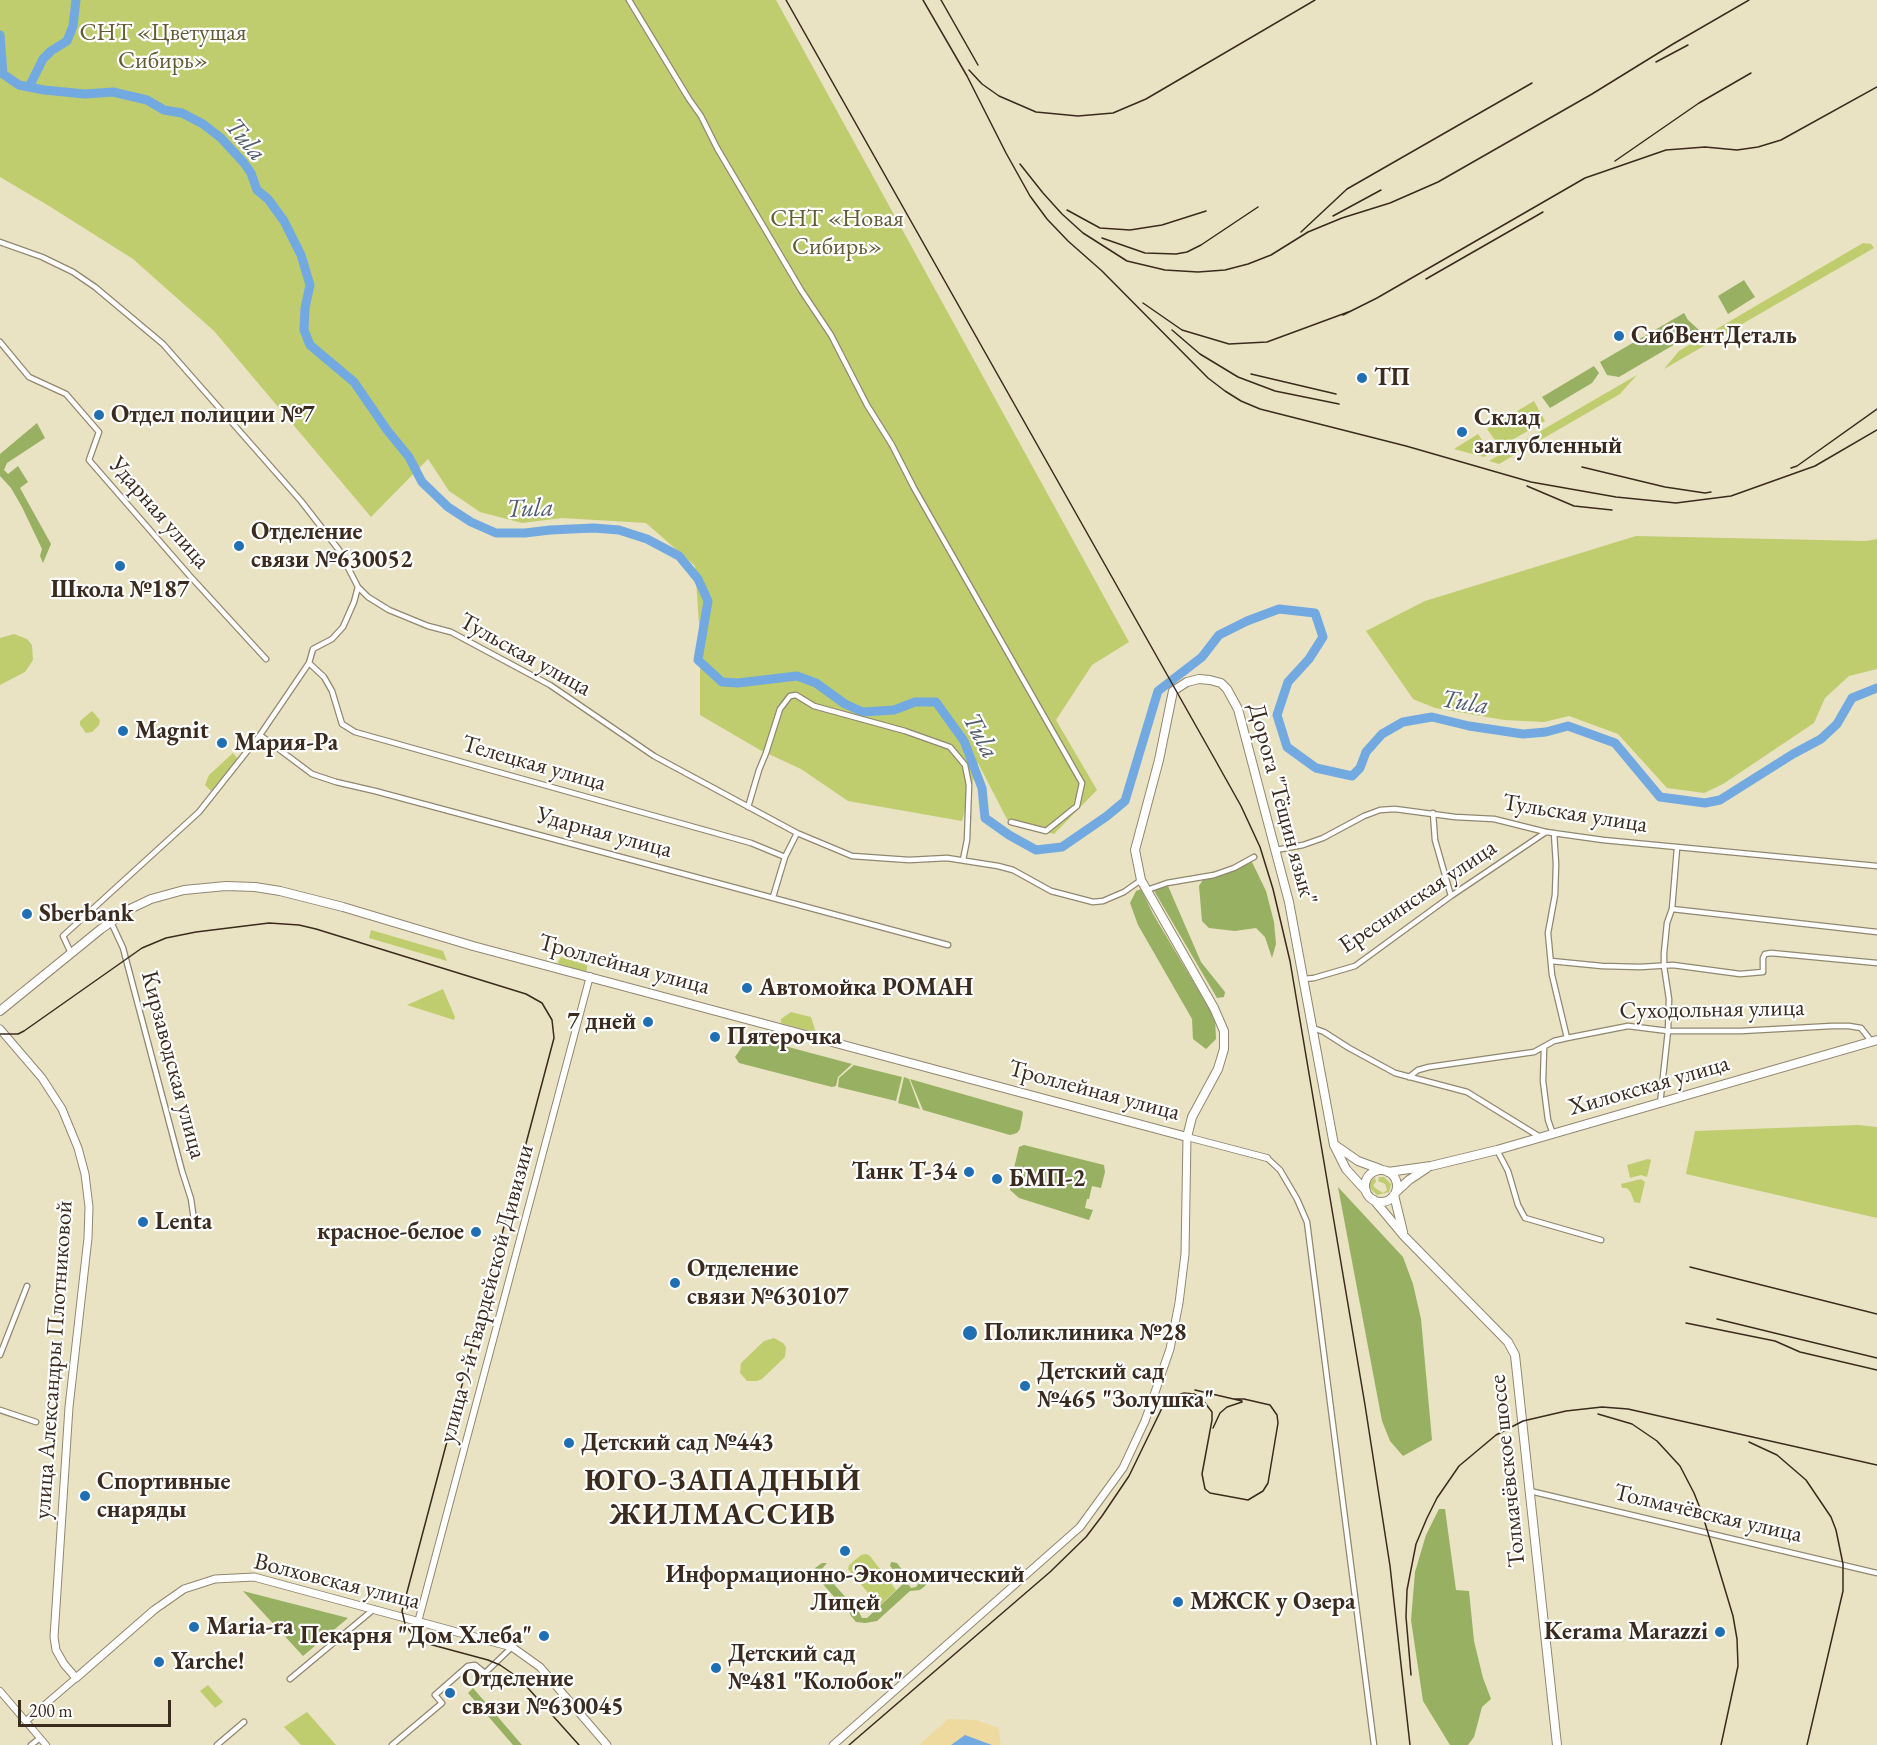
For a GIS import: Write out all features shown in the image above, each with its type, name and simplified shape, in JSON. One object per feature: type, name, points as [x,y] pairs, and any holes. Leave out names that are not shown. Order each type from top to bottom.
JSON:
[{"type":"main road","name":"Дорога \"Тёщин язык\"","points":[[1187,1137],[1192,1117],[1218,1069],[1224,1049],[1224,1031],[1209,998],[1141,880],[1136,858],[1136,843],[1159,760],[1169,700],[1173,691],[1181,684],[1204,679],[1217,682],[1225,687],[1232,694],[1238,710],[1289,902],[1334,1144],[1347,1168],[1366,1191]]},
{"type":"main road","name":"Троллейная улица","points":[[0,1011],[71,953],[130,909],[169,893],[226,886],[255,887],[343,907],[473,946],[1187,1137]]},
{"type":"main road","name":"улица Александры Плотниковой","points":[[0,1029],[42,1078],[62,1109],[78,1148],[85,1174],[89,1207],[69,1407],[54,1637],[56,1650],[76,1678]]},
{"type":"main road","name":"Хилокская улица","points":[[1431,1166],[1497,1150],[1874,1041]]},
{"type":"main road","points":[[833,1745],[1080,1527],[1123,1468],[1144,1421],[1170,1349],[1179,1303],[1185,1254],[1187,1137]]},
{"type":"main road","points":[[1334,1144],[1356,1159],[1394,1177],[1404,1236]]},
{"type":"main road","points":[[1431,1166],[1409,1180],[1389,1200],[1382,1202],[1374,1200],[1366,1191],[1366,1182],[1375,1171],[1431,1166]]},
{"type":"main road","name":"Толмачёвское шоссе","points":[[1374,1200],[1404,1236],[1508,1342],[1515,1355],[1557,1745]]},
{"type":"main road","name":"Волховская улица","points":[[76,1678],[154,1610],[184,1589],[215,1579],[254,1577],[513,1647],[548,1676],[607,1745]]},
{"type":"street","points":[[629,0],[701,116],[717,148],[801,290],[831,335],[867,405],[892,445],[914,488],[1082,783],[1077,806],[1046,831],[1011,822]]},
{"type":"street","name":"Тульская улица","points":[[0,242],[42,257],[73,272],[95,287],[163,344],[301,501],[339,550],[358,587],[368,597],[389,610],[428,626],[451,632],[550,685],[654,756],[797,833],[852,856],[963,860],[1013,870],[1051,891],[1093,902],[1103,901],[1124,892],[1141,880]]},
{"type":"street","name":"Ударная улица","points":[[0,342],[29,378],[66,394],[99,432],[89,460],[189,575],[266,658]]},
{"type":"street","points":[[71,953],[63,936],[199,812],[260,735],[309,663],[313,649],[332,639],[343,627],[354,603],[358,587]]},
{"type":"street","name":"Телецкая улица","points":[[309,663],[324,677],[332,691],[342,724],[355,732],[751,843],[785,857]]},
{"type":"street","points":[[748,807],[780,709],[790,696],[796,695],[814,706],[904,731],[950,747],[965,765],[969,784],[967,840],[963,860]]},
{"type":"street","name":"Ударная улица","points":[[260,735],[312,774],[328,779],[948,945]]},
{"type":"street","name":"Тульская улица","points":[[1276,850],[1303,845],[1323,838],[1380,810],[1411,809],[1455,817],[1494,819],[1554,833],[1677,848],[1877,866]]},
{"type":"street","points":[[1433,813],[1435,840],[1451,896]]},
{"type":"street","name":"Ереснинская улица","points":[[1304,979],[1355,966],[1451,896],[1546,832]]},
{"type":"street","points":[[773,897],[785,857],[797,833]]},
{"type":"street","points":[[1554,833],[1555,895],[1548,933],[1557,1001],[1567,1038]]},
{"type":"street","points":[[1660,1104],[1669,999],[1664,966],[1677,848]]},
{"type":"street","points":[[1147,890],[1167,883],[1214,875],[1254,857]]},
{"type":"street","points":[[1672,909],[1877,932]]},
{"type":"street","name":"Кирзаводская улица","points":[[111,922],[123,948],[191,1198],[194,1220]]},
{"type":"street","points":[[1551,961],[1602,966],[1673,965],[1740,974],[1762,972],[1763,958],[1765,954],[1771,953],[1877,963]]},
{"type":"street","name":"улица 9-й Гвардейской Дивизии","points":[[418,1622],[590,976]]},
{"type":"street","name":"Суходольная улица","points":[[1409,1077],[1418,1070],[1430,1067],[1521,1054],[1544,1048],[1554,1041],[1628,1026],[1668,1031],[1741,1031],[1849,1026],[1861,1028],[1874,1041]]},
{"type":"street","points":[[1313,1028],[1395,1073],[1467,1092],[1540,1137]]},
{"type":"street","points":[[1544,1048],[1543,1081],[1548,1120],[1553,1134]]},
{"type":"street","name":"Троллейная улица","points":[[1187,1137],[1267,1158]]},
{"type":"street","points":[[1497,1150],[1508,1171],[1518,1206],[1526,1218],[1601,1240]]},
{"type":"street","points":[[1267,1158],[1280,1170],[1307,1222],[1374,1745]]},
{"type":"street","points":[[0,1355],[27,1286]]},
{"type":"street","points":[[0,1410],[36,1422]]},
{"type":"street","name":"Толмачёвская улица","points":[[1530,1491],[1877,1573]]},
{"type":"street","points":[[290,1678],[374,1609]]},
{"type":"street","points":[[392,1745],[442,1703],[435,1695],[468,1666],[475,1665],[485,1673],[513,1647]]},
{"type":"street","name":"Волховская улица","points":[[26,1721],[76,1678]]},
{"type":"street","points":[[0,1691],[46,1745]]},
{"type":"street","points":[[0,1704],[6,1699]]},
{"type":"street","points":[[217,1745],[244,1722]]},
{"type":"street","points":[[32,1745],[40,1738]]},
{"type":"green space","points":[[0,0],[776,0],[1129,642],[1092,665],[1056,720],[1097,790],[1054,834],[1009,823],[978,763],[962,821],[848,801],[801,769],[760,750],[700,715],[700,638],[695,566],[646,523],[562,518],[522,523],[480,512],[449,491],[428,459],[371,517],[214,331],[133,259],[0,177]]},
{"type":"green space","points":[[1863,243],[1871,244],[1874,248],[1664,369],[1679,351]]},
{"type":"green space","points":[[1744,280],[1755,297],[1728,314],[1718,296]]},
{"type":"green space","points":[[1684,313],[1699,330],[1619,377],[1607,375],[1600,362]]},
{"type":"green space","points":[[1594,366],[1599,373],[1592,383],[1550,408],[1542,397]]},
{"type":"green space","points":[[1637,375],[1620,394],[1499,464],[1489,461]]},
{"type":"green space","points":[[1534,401],[1545,421],[1500,447],[1487,429]]},
{"type":"green space","points":[[37,423],[45,438],[7,463],[4,470],[8,474],[18,466],[28,482],[20,488],[51,544],[43,563],[40,556],[42,549],[22,507],[11,488],[0,476],[0,454]]},
{"type":"green space","points":[[1478,434],[1491,453],[1484,457],[1454,449]]},
{"type":"green space","points":[[1636,536],[1866,541],[1877,539],[1877,669],[1849,676],[1825,698],[1814,723],[1723,784],[1704,793],[1667,788],[1618,734],[1569,716],[1544,722],[1504,720],[1435,708],[1413,699],[1366,631],[1425,601]]},
{"type":"green space","points":[[14,634],[27,639],[32,645],[33,660],[25,672],[0,685],[0,638]]},
{"type":"green space","points":[[92,711],[100,720],[99,725],[92,732],[86,733],[80,721]]},
{"type":"green space","points":[[233,753],[238,759],[211,791],[205,785],[209,775]]},
{"type":"green space","points":[[1252,862],[1266,891],[1274,922],[1276,944],[1272,958],[1265,937],[1256,928],[1235,931],[1209,928],[1202,921],[1199,886],[1204,878],[1216,877]]},
{"type":"green space","points":[[1168,886],[1201,962],[1225,992],[1224,997],[1217,998],[1153,889]]},
{"type":"green space","points":[[1141,889],[1153,914],[1215,1018],[1216,1039],[1206,1049],[1193,1039],[1192,1019],[1138,925],[1130,903],[1136,891]]},
{"type":"green space","points":[[371,930],[443,951],[447,961],[369,938]]},
{"type":"green space","points":[[561,957],[587,965],[587,970],[585,972],[559,964]]},
{"type":"green space","points":[[443,989],[455,1017],[454,1020],[407,1005]]},
{"type":"green space","points":[[791,1012],[811,1017],[816,1033],[781,1023],[781,1019]]},
{"type":"green space","points":[[749,1038],[852,1064],[838,1077],[836,1086],[832,1087],[739,1063],[735,1057]]},
{"type":"green space","points":[[854,1065],[902,1077],[896,1101],[838,1087],[839,1078]]},
{"type":"green space","points":[[904,1077],[909,1079],[920,1109],[898,1103]]},
{"type":"green space","points":[[910,1079],[1022,1111],[1020,1129],[1017,1133],[1010,1135],[923,1110]]},
{"type":"green space","points":[[1858,1125],[1877,1127],[1877,1218],[1686,1174],[1695,1131]]},
{"type":"green space","points":[[1024,1145],[1104,1165],[1105,1172],[1101,1188],[1092,1186],[1089,1199],[1087,1199],[1085,1208],[1093,1210],[1089,1220],[1019,1198],[1010,1190],[1019,1147]]},
{"type":"green space","points":[[1651,1160],[1647,1177],[1641,1175],[1630,1178],[1627,1165]]},
{"type":"green space","points":[[1375,1177],[1376,1182],[1373,1185],[1375,1188],[1383,1193],[1387,1190],[1385,1184],[1378,1181],[1379,1177],[1384,1177],[1391,1184],[1389,1192],[1377,1195],[1370,1188],[1370,1183]]},
{"type":"green space","points":[[1641,1179],[1645,1182],[1640,1203],[1634,1202],[1631,1193],[1627,1188],[1622,1188],[1621,1184]]},
{"type":"green space","points":[[1338,1187],[1403,1257],[1413,1284],[1421,1319],[1432,1440],[1403,1456],[1390,1441],[1382,1421]]},
{"type":"green space","points":[[774,1338],[786,1347],[785,1357],[762,1379],[747,1381],[740,1373],[741,1363],[764,1341]]},
{"type":"green space","points":[[1439,1509],[1445,1509],[1456,1590],[1469,1591],[1474,1641],[1491,1699],[1482,1707],[1474,1737],[1468,1745],[1450,1745],[1423,1701],[1411,1620],[1415,1572],[1426,1535]]},
{"type":"green space","points":[[866,1554],[896,1590],[879,1606],[848,1569],[849,1565],[861,1555]]},
{"type":"green space","points":[[891,1562],[897,1563],[903,1571],[911,1572],[913,1577],[908,1581],[903,1576],[901,1577],[890,1566]]},
{"type":"green space","points":[[822,1563],[827,1563],[821,1570],[862,1618],[867,1618],[903,1584],[911,1588],[916,1587],[921,1580],[928,1576],[929,1578],[925,1586],[920,1590],[910,1591],[877,1621],[856,1622],[848,1609],[843,1607],[815,1575],[815,1568]]},
{"type":"green space","points":[[243,1591],[348,1618],[303,1656]]},
{"type":"green space","points":[[208,1685],[223,1702],[215,1708],[200,1691]]},
{"type":"green space","points":[[473,1688],[522,1745],[513,1745],[468,1693]]},
{"type":"green space","points":[[307,1712],[336,1745],[301,1745],[284,1727]]},
{"type":"sand","points":[[948,1719],[976,1720],[998,1728],[1001,1745],[992,1745],[965,1735],[951,1745],[919,1745]]},
{"type":"water","points":[[965,1735],[992,1745],[951,1745]]},
{"type":"waterway","points":[[29,87],[43,59],[67,41],[73,26],[76,0]]},
{"type":"waterway","name":"Tula","points":[[0,35],[3,74],[19,85],[85,94],[113,92],[147,100],[164,110],[182,113],[203,124],[221,138],[244,163],[251,173],[257,190],[268,199],[284,221],[301,255],[310,285],[305,308],[304,330],[310,345],[354,382],[409,457],[422,482],[448,507],[471,522],[496,533],[594,528],[619,530],[647,539],[679,556],[698,579],[708,601],[698,660],[722,682],[738,683],[797,676],[816,683],[845,704],[863,712],[894,710],[915,702],[936,702],[964,741],[982,788],[985,818],[1036,850],[1062,847],[1125,801],[1158,691],[1202,657],[1219,635],[1279,609],[1315,613],[1323,637],[1309,659],[1288,682],[1277,715],[1287,747],[1316,768],[1352,776],[1360,768],[1366,752],[1382,734],[1403,722],[1432,717],[1469,726],[1523,734],[1546,732],[1568,726],[1615,743],[1660,797],[1705,803],[1720,800],[1821,739],[1837,724],[1852,698],[1877,688]]},
{"type":"tram line","points":[[0,1034],[18,1034],[24,1031],[142,948],[166,938],[269,923],[299,925],[316,929],[526,994],[542,1003],[552,1020],[554,1038],[402,1611],[405,1624],[412,1634],[425,1643],[488,1660],[519,1678],[579,1745]]},
{"type":"tram line","points":[[1195,1390],[1242,1401]]},
{"type":"tram line","points":[[849,1745],[1050,1572],[1086,1537],[1129,1476],[1169,1398],[1184,1393],[1194,1394],[1202,1399],[1212,1412],[1202,1474],[1205,1489],[1210,1493],[1248,1500],[1263,1491],[1268,1483],[1278,1423],[1277,1415],[1270,1405],[1234,1399]]},
{"type":"tram line","points":[[1213,1428],[1220,1413],[1227,1407],[1242,1402]]},
{"type":"railway","points":[[786,0],[1241,806],[1260,847],[1273,889],[1290,961],[1365,1405],[1390,1566],[1410,1745]]},
{"type":"railway","points":[[923,0],[967,76],[1030,196],[1047,219],[1208,378],[1241,401],[1260,409],[1406,446],[1531,482],[1616,497],[1676,503],[1731,496],[1815,466],[1877,430]]},
{"type":"railway","points":[[941,0],[978,65]]},
{"type":"railway","points":[[969,70],[982,84],[999,96],[1036,112],[1078,116],[1113,113],[1146,99],[1315,0]]},
{"type":"railway","points":[[1020,164],[1062,214],[1083,233],[1127,261],[1165,270],[1198,272],[1225,270],[1271,255],[1308,232],[1342,218],[1390,203],[1438,182],[1592,94],[1749,0]]},
{"type":"railway","points":[[1656,62],[1688,45]]},
{"type":"railway","points":[[1615,161],[1699,103],[1751,73]]},
{"type":"railway","points":[[1301,232],[1347,189],[1532,83]]},
{"type":"railway","points":[[1343,315],[1377,298],[1585,178],[1666,150],[1705,147],[1737,150],[1781,140],[1877,87]]},
{"type":"railway","points":[[1333,216],[1381,190]]},
{"type":"railway","points":[[1102,238],[1145,253],[1187,252],[1258,207]]},
{"type":"railway","points":[[1067,210],[1100,228],[1130,230],[1162,225],[1206,211]]},
{"type":"railway","points":[[1426,279],[1543,212]]},
{"type":"railway","points":[[1143,303],[1182,330],[1229,344],[1267,342],[1351,311]]},
{"type":"railway","points":[[1172,330],[1200,354],[1238,377],[1275,391],[1339,404]]},
{"type":"railway","points":[[1251,374],[1336,394]]},
{"type":"railway","points":[[1791,468],[1877,409]]},
{"type":"railway","points":[[1582,467],[1665,487],[1711,492]]},
{"type":"railway","points":[[1527,486],[1574,506],[1612,510]]},
{"type":"railway","points":[[1690,1267],[1877,1314]]},
{"type":"railway","points":[[1717,1319],[1877,1358]]},
{"type":"railway","points":[[1686,1323],[1775,1341],[1800,1352],[1877,1370]]},
{"type":"railway","points":[[1411,1675],[1406,1617],[1407,1590],[1416,1544],[1427,1518],[1437,1498],[1459,1466],[1496,1435],[1523,1421],[1566,1411],[1602,1407],[1628,1409],[1877,1465]]},
{"type":"railway","points":[[1598,1414],[1632,1424],[1657,1441],[1680,1466],[1702,1513],[1733,1616],[1737,1639],[1738,1666],[1721,1745]]},
{"type":"railway","points":[[1749,1442],[1777,1455],[1806,1480],[1831,1517],[1843,1564],[1843,1591],[1807,1745]]},
{"type":"place","name":"СибВентДеталь","points":[[1619,336]]},
{"type":"place","name":"ТП","points":[[1362,378]]},
{"type":"place","name":"Отдел полиции №7","points":[[99,415]]},
{"type":"place","name":"Склад заглубленный","points":[[1462,432]]},
{"type":"place","name":"Отделение связи №630052","points":[[239,546]]},
{"type":"place","name":"Школа №187","points":[[120,566]]},
{"type":"place","name":"Magnit","points":[[123,731]]},
{"type":"place","name":"Мария-Ра","points":[[222,743]]},
{"type":"place","name":"Sberbank","points":[[27,914]]},
{"type":"place","name":"Автомойка РОМАН","points":[[747,988]]},
{"type":"place","name":"7 дней","points":[[648,1022]]},
{"type":"place","name":"Пятерочка","points":[[715,1037]]},
{"type":"place","name":"Танк Т-34","points":[[969,1172]]},
{"type":"place","name":"БМП-2","points":[[997,1179]]},
{"type":"place","name":"Lenta","points":[[143,1222]]},
{"type":"place","name":"красное-белое","points":[[476,1232]]},
{"type":"place","name":"Отделение связи №630107","points":[[675,1283]]},
{"type":"place","name":"Поликлиника №28","points":[[970,1333]]},
{"type":"place","name":"Детский сад №465 \"Золушка\"","points":[[1025,1386]]},
{"type":"place","name":"Детский сад №443","points":[[569,1443]]},
{"type":"place","name":"Спортивные снаряды","points":[[85,1496]]},
{"type":"place","name":"Информационно-Экономический Лицей","points":[[845,1551]]},
{"type":"place","name":"МЖСК у Озера","points":[[1178,1602]]},
{"type":"place","name":"Maria-ra","points":[[194,1627]]},
{"type":"place","name":"Kerama Marazzi","points":[[1720,1632]]},
{"type":"place","name":"Пекарня \"Дом Хлеба\"","points":[[544,1636]]},
{"type":"place","name":"Yarche!","points":[[159,1662]]},
{"type":"place","name":"Детский сад №481 \"Колобок\"","points":[[716,1668]]},
{"type":"place","name":"Отделение связи №630045","points":[[450,1693]]},
{"type":"district","name":"ЮГО-ЗАПАДНЫЙ ЖИЛМАССИВ","points":[[723,1499]]},
{"type":"park label","name":"СНТ «Цветущая Сибирь»","points":[[163,47]]},
{"type":"park label","name":"СНТ «Новая Сибирь»","points":[[837,233]]}]
